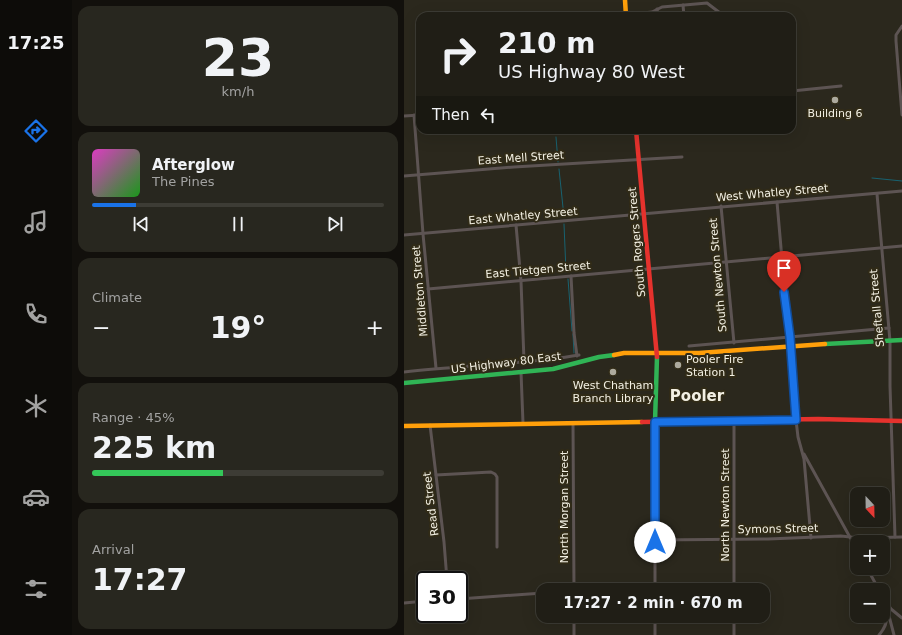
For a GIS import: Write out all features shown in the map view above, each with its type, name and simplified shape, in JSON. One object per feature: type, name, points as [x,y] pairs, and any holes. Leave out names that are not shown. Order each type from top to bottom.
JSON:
[{"type":"main road","points":[[625,0],[626,12]]},
{"type":"main road","name":"South Rogers Street","points":[[636,134],[656,352],[655,422]]},
{"type":"main road","name":"US Highway 80 East","points":[[404,383],[553,369],[599,357],[624,354],[656,352],[727,352],[790,346],[902,340]]},
{"type":"main road","points":[[404,426],[796,420],[902,421]]},
{"type":"street","points":[[647,12],[662,7],[707,3],[719,12]]},
{"type":"street","points":[[684,5],[684,12]]},
{"type":"street","points":[[902,26],[896,35],[902,115]]},
{"type":"street","points":[[796,91],[841,86]]},
{"type":"street","points":[[404,116],[414,115]]},
{"type":"street","name":"Middleton Street","points":[[414,115],[423,234],[436,368]]},
{"type":"street","name":"East Mell Street","points":[[404,176],[514,167],[682,157]]},
{"type":"street","name":"West Whatley Street","points":[[643,214],[902,191]]},
{"type":"street","name":"Sheftall Street","points":[[877,194],[890,341],[895,537]]},
{"type":"street","points":[[777,202],[785,301],[790,337],[796,420],[804,459],[811,538]]},
{"type":"street","name":"South Newton Street","points":[[721,206],[734,343]]},
{"type":"street","name":"East Whatley Street","points":[[404,235],[643,214]]},
{"type":"street","points":[[516,225],[521,281],[524,361]]},
{"type":"street","name":"East Tietgen Street","points":[[428,288],[521,281],[902,246]]},
{"type":"street","points":[[404,372],[578,355],[574,333],[571,276]]},
{"type":"street","points":[[688,346],[889,328]]},
{"type":"street","points":[[521,372],[523,423]]},
{"type":"street","name":"North Newton Street","points":[[734,421],[734,583]]},
{"type":"street","points":[[655,422],[655,583]]},
{"type":"street","name":"North Morgan Street","points":[[573,423],[574,583]]},
{"type":"street","name":"Read Street","points":[[430,425],[446,571]]},
{"type":"street","points":[[801,447],[850,537]]},
{"type":"street","points":[[436,475],[491,472],[495,474],[497,478],[497,547]]},
{"type":"street","name":"Symons Street","points":[[655,540],[850,537]]},
{"type":"street","name":"Symons Street","points":[[890,537],[902,537]]},
{"type":"street","points":[[468,598],[536,594]]},
{"type":"street","points":[[404,603],[416,602]]},
{"type":"street","points":[[890,609],[902,618]]},
{"type":"street","points":[[890,622],[894,635]]},
{"type":"street","points":[[574,623],[574,635]]},
{"type":"street","points":[[655,623],[655,635]]},
{"type":"street","points":[[734,623],[734,635]]},
{"type":"street","points":[[879,635],[886,623]]},
{"type":"waterway","points":[[556,137],[558,162]]},
{"type":"waterway","points":[[559,169],[564,217]]},
{"type":"waterway","points":[[872,178],[902,181]]},
{"type":"waterway","points":[[564,224],[566,272]]},
{"type":"waterway","points":[[568,279],[572,331]]},
{"type":"waterway","points":[[573,334],[574,353]]},
{"type":"traffic: fast","points":[[825,344],[902,340]]},
{"type":"traffic: fast","points":[[404,383],[553,369],[599,357],[614,355]]},
{"type":"traffic: fast","points":[[655,422],[657,357]]},
{"type":"traffic: slow","points":[[625,0],[626,12]]},
{"type":"traffic: slow","points":[[614,355],[624,353],[699,353],[825,344]]},
{"type":"traffic: slow","points":[[404,426],[642,422]]},
{"type":"traffic: jam","points":[[636,134],[657,357]]},
{"type":"traffic: jam","points":[[642,422],[818,419],[902,421]]},
{"type":"place","name":"Building 6","points":[[835,100]]},
{"type":"place","name":"Pooler Fire Station 1","points":[[678,365]]},
{"type":"place","name":"West Chatham Branch Library","points":[[613,372]]},
{"type":"district","name":"Pooler","points":[[697,396]]},
{"type":"route","points":[[655,542],[655,422],[796,420],[790,337],[784,292]]}]
